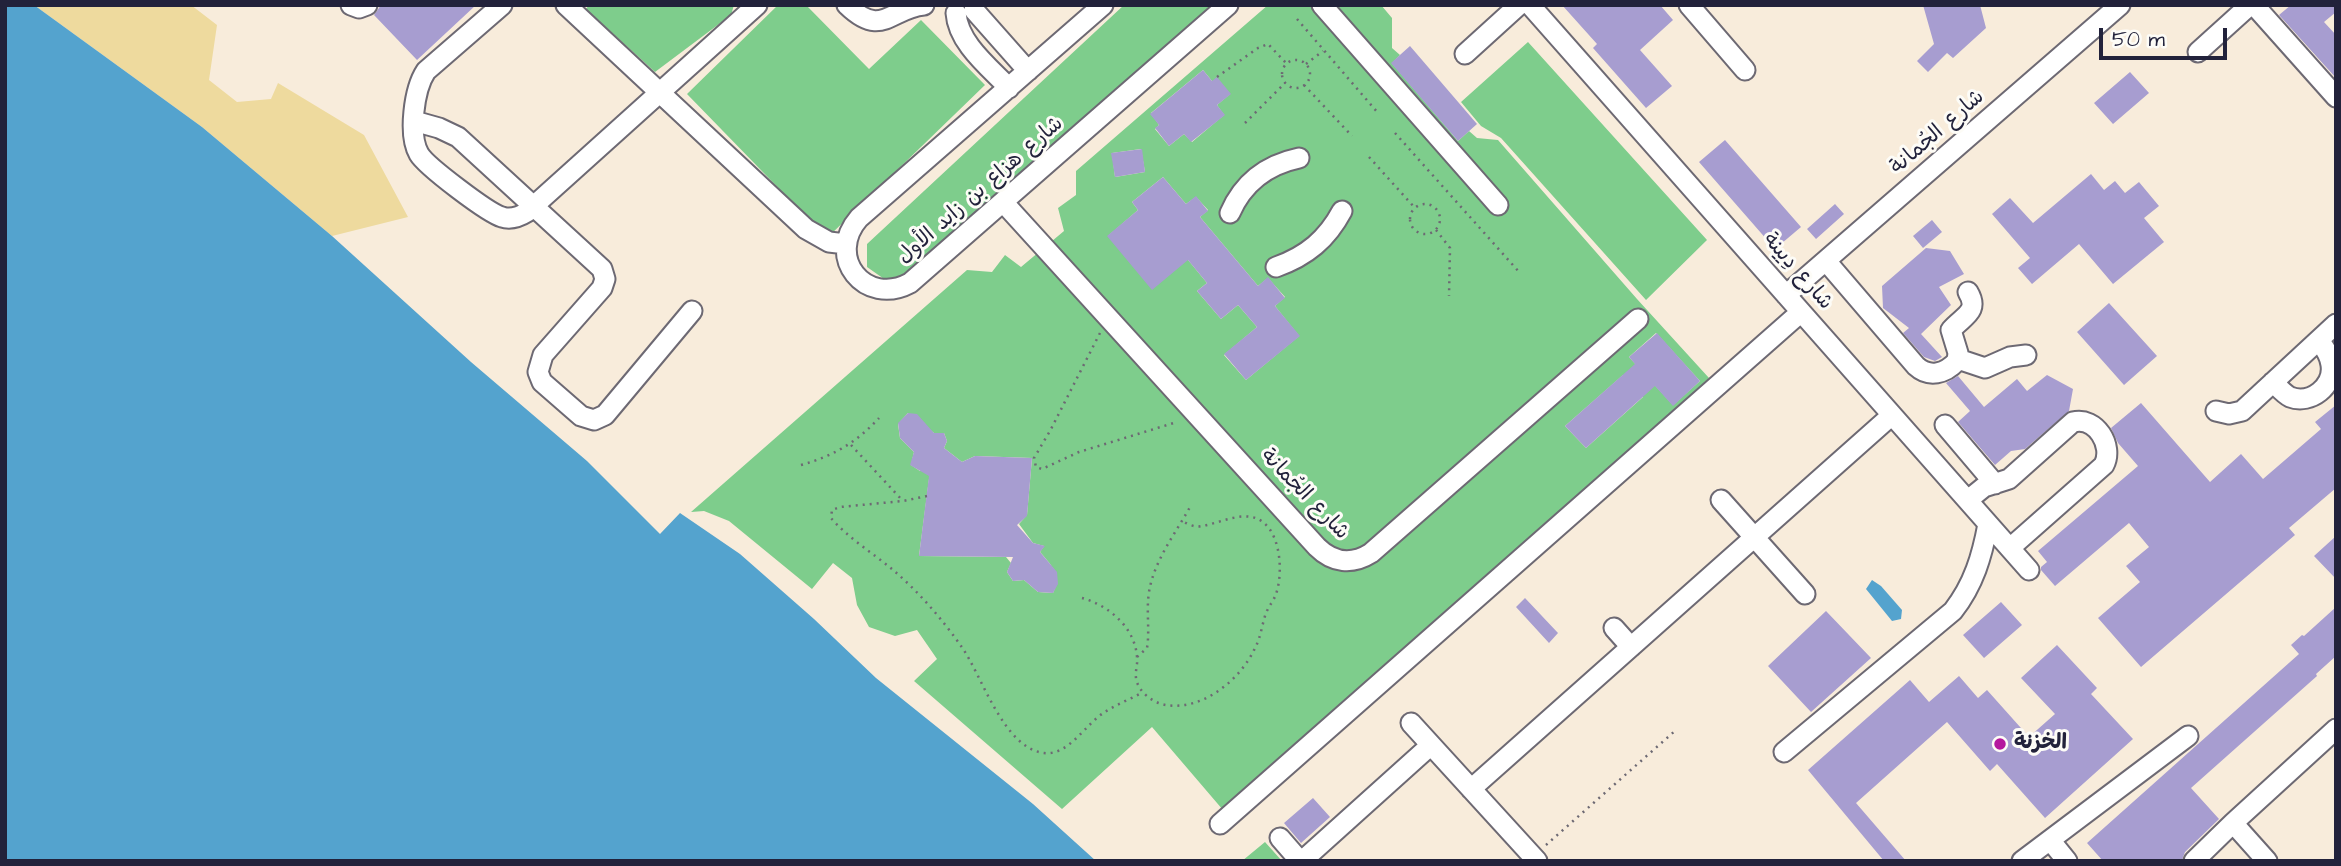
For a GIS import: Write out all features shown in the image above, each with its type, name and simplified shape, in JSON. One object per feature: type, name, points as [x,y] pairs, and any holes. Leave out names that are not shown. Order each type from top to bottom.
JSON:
[{"type":"street","points":[[351,5],[359,8],[367,5]]},
{"type":"street","points":[[502,5],[426,71],[418,85],[413,138],[424,161],[495,214],[511,218],[520,216],[533,206],[754,6]]},
{"type":"street","points":[[848,5],[866,19],[880,21],[910,7],[924,5],[971,10],[1028,71]]},
{"type":"street","points":[[567,6],[806,229],[829,242],[846,244],[859,218],[1104,5]]},
{"type":"street","name":"شارع هزاع بن زايد الأول","points":[[846,244],[848,264],[867,285],[884,290],[902,288],[911,283],[1228,5]]},
{"type":"street","points":[[1322,5],[1498,205]]},
{"type":"street","points":[[1465,54],[1519,5]]},
{"type":"street","name":"شارع دِيينة","points":[[1530,5],[2029,570]]},
{"type":"street","points":[[1689,5],[1745,70]]},
{"type":"street","name":"شارع الجُمانة","points":[[1786,295],[2120,5]]},
{"type":"street","points":[[2198,52],[2252,5],[2336,97]]},
{"type":"street","points":[[971,10],[958,28],[966,41],[1009,88]]},
{"type":"street","points":[[414,121],[458,137],[598,265],[604,274],[602,288],[543,355],[538,365],[542,382],[581,416],[594,420],[605,415],[692,311]]},
{"type":"street","points":[[1230,213],[1241,193],[1257,176],[1276,164],[1299,158]]},
{"type":"street","name":"شارع الجُمانة","points":[[1003,202],[1323,553],[1338,560],[1356,560],[1371,553],[1638,319]]},
{"type":"street","points":[[1276,267],[1304,255],[1315,246],[1335,224],[1342,211]]},
{"type":"street","points":[[1826,261],[1921,370],[1934,374],[1940,373],[1958,359],[1950,332],[1972,308],[1973,302],[1968,292]]},
{"type":"street","points":[[1220,824],[1801,312]]},
{"type":"street","points":[[2216,411],[2229,414],[2242,411],[2336,324]]},
{"type":"street","points":[[2273,382],[2291,397],[2299,399],[2321,391],[2330,377],[2331,369],[2328,355],[2319,340]]},
{"type":"street","points":[[1958,359],[1985,368],[2010,357],[2026,355]]},
{"type":"street","points":[[1471,789],[1892,415]]},
{"type":"street","points":[[1968,500],[1977,490],[2009,479],[2073,422],[2089,422],[2108,446],[2104,465],[2010,548]]},
{"type":"street","points":[[1945,425],[1995,484]]},
{"type":"street","points":[[1721,500],[1805,594]]},
{"type":"street","points":[[1784,752],[1953,611],[1972,583],[1983,551],[1988,524]]},
{"type":"street","points":[[1614,628],[1631,647]]},
{"type":"street","points":[[1411,723],[1535,859]]},
{"type":"street","points":[[2194,861],[2336,729]]},
{"type":"street","points":[[2022,861],[2188,736]]},
{"type":"street","points":[[1280,838],[1301,861],[1431,745]]},
{"type":"street","points":[[2233,823],[2267,861]]},
{"type":"street","points":[[2050,840],[2067,861]]},
{"type":"path","points":[[1297,19],[1378,113]]},
{"type":"path","points":[[1217,77],[1268,44],[1286,63]]},
{"type":"path","points":[[1306,64],[1323,50]]},
{"type":"path","points":[[1296,59],[1306,64],[1310,75],[1304,85],[1294,88],[1285,83],[1281,73],[1286,63],[1296,59]]},
{"type":"path","points":[[1245,123],[1285,83]]},
{"type":"path","points":[[1304,85],[1352,136]]},
{"type":"path","points":[[1395,133],[1520,274]]},
{"type":"path","points":[[1369,157],[1415,208]]},
{"type":"path","points":[[1420,204],[1427,204],[1439,211],[1441,218],[1436,230],[1423,234],[1412,227],[1410,220],[1415,208],[1420,204]]},
{"type":"path","points":[[1436,230],[1450,248],[1449,296]]},
{"type":"path","points":[[1108,317],[1034,458],[1036,467],[1042,469],[1079,452],[1197,415]]},
{"type":"path","points":[[801,465],[827,458],[851,445],[879,418]]},
{"type":"path","points":[[851,445],[903,501]]},
{"type":"path","points":[[927,496],[903,501],[840,506],[832,510],[831,518],[895,571],[925,601],[962,647],[1007,728],[1020,741],[1045,753],[1056,751],[1066,746],[1105,712],[1143,692]]},
{"type":"path","points":[[1137,657],[1147,648],[1151,583],[1163,554],[1190,506]]},
{"type":"path","points":[[1082,598],[1103,606],[1120,620],[1132,639],[1137,657],[1136,677],[1143,692],[1159,703],[1180,705],[1201,700],[1227,686],[1238,676],[1254,650],[1266,614],[1276,595],[1279,556],[1263,522],[1247,517],[1234,517],[1202,527],[1182,521]]},
{"type":"path","points":[[1535,859],[1676,730]]},
{"type":"green space","points":[[589,5],[734,5],[731,15],[655,72],[586,9]]},
{"type":"green space","points":[[778,5],[806,5],[869,69],[921,20],[985,85],[827,238],[687,94]]},
{"type":"green space","points":[[1124,5],[1217,5],[914,274],[887,281],[867,267],[867,244]]},
{"type":"green space","points":[[1268,5],[1381,5],[1392,18],[1392,48],[1400,55],[1392,63],[1458,141],[1469,131],[1477,138],[1498,140],[1709,378],[1562,514],[1223,810],[1152,727],[1062,809],[914,681],[937,659],[917,630],[895,636],[869,627],[857,605],[852,578],[833,563],[812,589],[729,521],[704,511],[691,512],[967,270],[992,272],[1005,255],[1021,267],[1064,231],[1058,208],[1076,195],[1076,171]],"holes":[[[1203,70],[1212,81],[1230,94],[1217,105],[1224,115],[1192,142],[1184,134],[1169,146],[1155,129],[1159,125],[1151,113]],[[1141,149],[1145,172],[1115,177],[1112,153]],[[1163,177],[1186,204],[1196,197],[1208,210],[1200,217],[1258,286],[1268,278],[1285,297],[1275,306],[1299,336],[1246,380],[1224,355],[1257,327],[1238,305],[1221,319],[1197,291],[1207,283],[1184,255],[1108,236],[1138,210],[1132,202]],[[1656,333],[1700,381],[1673,405],[1629,357]],[[1623,375],[1643,397],[1586,448],[1565,426]],[[908,413],[934,433],[944,433],[947,441],[944,448],[962,462],[975,456],[1032,458],[1027,515],[1019,524],[1033,543],[1044,546],[1040,552],[1052,566],[1056,576],[1053,593],[1038,592],[1024,580],[1013,581],[1007,572],[1011,563],[1006,557],[919,556],[930,471],[920,471],[911,465],[914,452],[900,438],[898,424]]]},
{"type":"green space","points":[[1528,42],[1707,240],[1646,300],[1501,138],[1481,126],[1461,102]]},
{"type":"green space","points":[[1265,842],[1282,861],[1242,861]]},
{"type":"sand","points":[[34,5],[191,5],[217,25],[209,80],[237,102],[271,99],[278,83],[364,135],[408,217],[332,236],[202,127]]},
{"type":"water","points":[[5,5],[34,5],[202,127],[332,236],[471,362],[587,461],[660,534],[680,513],[740,554],[876,678],[1033,804],[1096,861],[5,861]]},
{"type":"water","points":[[1872,580],[1881,586],[1902,610],[1901,619],[1892,621],[1866,589]]},
{"type":"building","points":[[381,5],[476,5],[417,60],[374,15]]},
{"type":"building","points":[[1562,5],[1660,5],[1673,20],[1640,50],[1672,86],[1646,108],[1593,48],[1597,44]]},
{"type":"building","points":[[1923,5],[1980,5],[1986,28],[1953,58],[1947,53],[1928,72],[1917,61],[1934,44]]},
{"type":"building","points":[[2291,5],[2336,5],[2336,12],[2324,22],[2336,35],[2336,78],[2279,15]]},
{"type":"building","points":[[1410,46],[1477,124],[1458,141],[1391,63]]},
{"type":"building","points":[[1203,70],[1212,81],[1217,77],[1231,94],[1217,105],[1225,115],[1191,142],[1184,134],[1169,146],[1155,128],[1159,125],[1150,114]]},
{"type":"building","points":[[2130,72],[2149,93],[2113,124],[2094,103]]},
{"type":"building","points":[[1725,140],[1801,227],[1775,249],[1699,162]]},
{"type":"building","points":[[1142,149],[1145,172],[1115,177],[1111,153]]},
{"type":"building","points":[[2091,174],[2104,190],[2115,181],[2125,193],[2139,182],[2159,206],[2144,218],[2164,242],[2113,284],[2079,244],[2032,284],[2018,268],[2030,258],[1992,214],[2010,198],[2033,223]]},
{"type":"building","points":[[1163,177],[1186,204],[1196,196],[1208,211],[1200,217],[1258,286],[1268,277],[1285,298],[1275,306],[1300,336],[1246,380],[1224,354],[1257,327],[1238,305],[1221,319],[1197,291],[1207,283],[1188,260],[1152,290],[1107,236],[1138,210],[1132,202]]},
{"type":"building","points":[[1835,204],[1844,214],[1816,239],[1807,229]]},
{"type":"building","points":[[1932,220],[1942,232],[1923,248],[1913,236]]},
{"type":"building","points":[[1926,248],[1950,251],[1964,274],[1939,287],[1951,305],[1921,334],[1942,357],[1935,361],[1924,357],[1903,333],[1909,328],[1883,308],[1882,286]]},
{"type":"building","points":[[2109,303],[2157,356],[2124,385],[2077,332]]},
{"type":"building","points":[[1657,333],[1700,381],[1673,406],[1655,386],[1586,448],[1565,426],[1635,364],[1629,357]]},
{"type":"building","points":[[2047,375],[2073,389],[2069,411],[2025,449],[2011,451],[1995,465],[1958,422],[1970,411],[1946,383],[1958,376],[1984,407],[2017,379],[2027,391]]},
{"type":"building","points":[[2141,403],[2210,482],[2241,454],[2263,479],[2321,429],[2315,422],[2336,405],[2336,488],[2289,528],[2295,535],[2141,667],[2098,618],[2140,582],[2126,566],[2149,547],[2129,523],[2055,586],[2041,570],[2047,562],[2038,551],[2138,466],[2118,443],[2111,428]]},
{"type":"building","points":[[908,413],[917,414],[934,433],[944,433],[947,441],[944,448],[962,462],[975,456],[1032,458],[1027,516],[1017,525],[1033,543],[1045,546],[1040,552],[1057,572],[1058,584],[1053,593],[1038,592],[1024,580],[1013,581],[1007,572],[1013,557],[919,556],[929,476],[910,465],[914,452],[900,438],[898,423]]},
{"type":"building","points":[[2336,536],[2336,579],[2314,556]]},
{"type":"building","points":[[1525,598],[1558,633],[1549,643],[1516,607]]},
{"type":"building","points":[[2001,602],[2022,625],[1984,658],[1963,635]]},
{"type":"building","points":[[2336,607],[2336,656],[2191,788],[2219,819],[2185,852],[2182,860],[2103,861],[2087,843],[2299,654],[2291,645]]},
{"type":"building","points":[[1826,611],[1871,658],[1811,712],[1768,666]]},
{"type":"building","points":[[2057,645],[2097,688],[2091,694],[2133,739],[2045,818],[1997,764],[1990,771],[1947,722],[1856,803],[1906,861],[1884,861],[1808,770],[1910,680],[1929,702],[1959,676],[1978,698],[1987,690],[2029,737],[2055,714],[2021,678]]},
{"type":"building","points":[[1313,798],[1330,817],[1301,843],[1284,823]]},
{"type":"place","name":"الخزنة","points":[[2000,744]]}]
